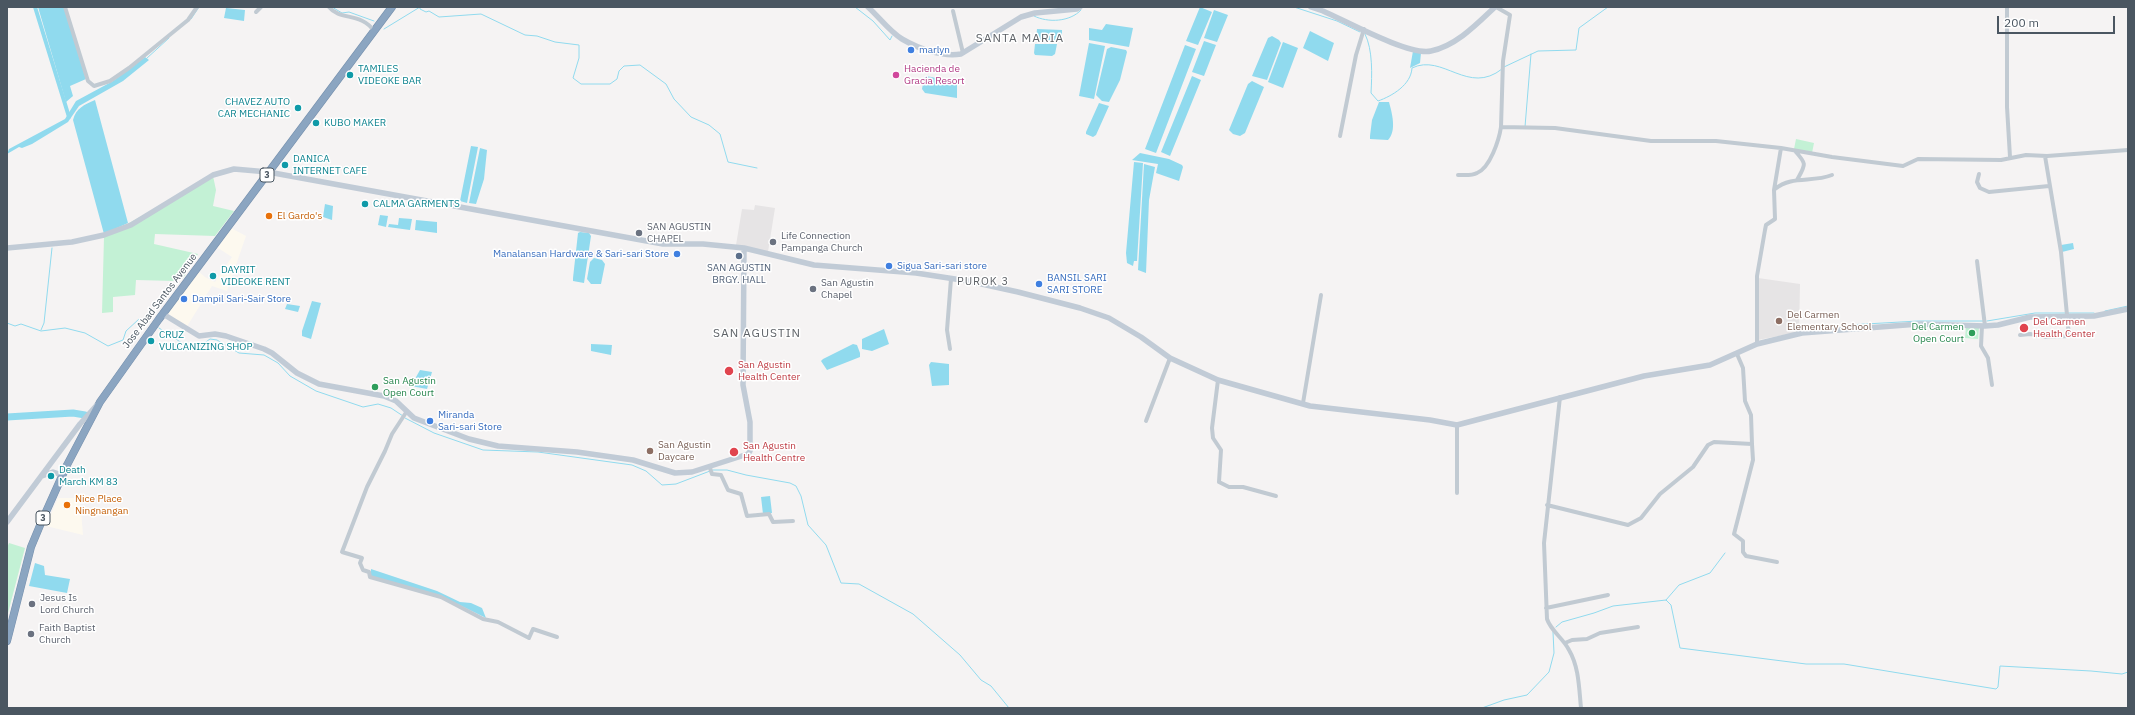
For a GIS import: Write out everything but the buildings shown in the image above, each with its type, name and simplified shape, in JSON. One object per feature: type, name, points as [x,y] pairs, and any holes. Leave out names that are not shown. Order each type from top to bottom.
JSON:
[{"type":"highway","name":"Jose Abad Santos Avenue","points":[[7,641],[31,548],[62,476],[100,402],[163,314],[392,7]]},
{"type":"street","points":[[65,7],[88,81],[94,86],[110,81],[129,68],[188,20],[197,7]]},
{"type":"street","points":[[256,12],[261,7]]},
{"type":"street","points":[[329,7],[337,14],[363,20],[374,31]]},
{"type":"street","points":[[868,7],[901,39],[934,52],[952,55],[963,53],[1021,17],[1035,13],[1077,9],[1080,7]]},
{"type":"street","points":[[1311,7],[1323,10],[1414,50],[1431,51],[1462,35],[1496,7],[1510,15],[1503,61],[1504,72],[1499,144],[1482,170],[1477,174],[1458,175]]},
{"type":"street","points":[[2007,7],[2007,107],[2010,157]]},
{"type":"street","points":[[953,11],[963,53]]},
{"type":"street","points":[[1340,136],[1364,29]]},
{"type":"street","points":[[1501,127],[1555,128],[1651,141],[1716,142],[1781,148],[1903,166],[1918,159],[2001,160],[2026,155],[2045,156],[2128,150]]},
{"type":"street","points":[[1757,344],[1758,276],[1766,225],[1775,219],[1776,215],[1774,190],[1781,148]]},
{"type":"street","points":[[1795,150],[1804,161],[1804,167],[1797,180]]},
{"type":"street","points":[[2020,335],[2030,334],[2047,337],[2069,336],[2069,318],[2061,252],[2045,156]]},
{"type":"street","points":[[7,248],[72,242],[104,236],[131,224],[213,175],[234,169],[268,172],[663,244],[703,244],[744,248],[814,265],[895,271],[951,279],[1018,292],[1080,308],[1109,318],[1141,337],[1170,358],[1218,380],[1303,403],[1341,411],[1430,420],[1457,425],[1644,376],[1710,365],[1757,344],[1802,333],[1838,329],[1919,324],[1998,325],[2030,317],[2069,318],[2094,316],[2128,309]]},
{"type":"street","points":[[1979,174],[1978,186],[1989,192],[2049,186]]},
{"type":"street","points":[[1774,190],[1797,180],[1816,180],[1832,175]]},
{"type":"street","points":[[163,314],[199,336],[215,334],[226,336],[264,349],[272,353],[296,373],[319,384],[384,396],[396,400],[406,412],[414,418],[469,439],[498,446],[576,452],[633,460],[675,473],[692,472],[710,468],[748,454],[750,451],[750,422],[743,385],[744,248]]},
{"type":"street","points":[[1977,261],[1984,326],[1981,346],[1988,358],[1992,385]]},
{"type":"street","points":[[950,350],[946,330],[951,279]]},
{"type":"street","points":[[1303,403],[1321,295]]},
{"type":"street","points":[[1737,354],[1743,368],[1745,401],[1751,415],[1753,460],[1734,534],[1743,541],[1743,552],[1746,556],[1777,562]]},
{"type":"street","points":[[1146,420],[1170,358]]},
{"type":"street","points":[[1218,380],[1212,428],[1213,438],[1217,441],[1221,450],[1219,482],[1230,487],[1243,487],[1276,496]]},
{"type":"street","points":[[1560,397],[1544,543],[1546,608],[1548,624],[1565,643],[1577,671],[1581,708]]},
{"type":"street","points":[[7,522],[80,424],[100,402]]},
{"type":"street","points":[[406,412],[392,434],[367,486],[342,552],[362,558],[360,564],[363,570],[369,572],[370,577],[440,597],[483,619],[498,622],[530,638],[533,629],[557,637]]},
{"type":"street","points":[[1457,425],[1457,494]]},
{"type":"street","points":[[1547,506],[1628,525],[1641,518],[1660,494],[1693,467],[1708,445],[1714,442],[1752,444]]},
{"type":"street","points":[[710,468],[712,474],[721,475],[728,490],[741,494],[747,516],[769,514],[774,522],[793,521]]},
{"type":"street","points":[[40,477],[53,472],[62,476]]},
{"type":"street","points":[[1546,608],[1608,595]]},
{"type":"street","points":[[1565,643],[1572,640],[1587,639],[1600,632],[1638,627]]},
{"type":"shaded area","points":[[755,205],[775,208],[768,252],[736,245],[742,209],[754,210]]},
{"type":"shaded area","points":[[231,228],[246,236],[227,291],[212,286],[186,328],[168,313],[199,272],[215,282],[232,257],[218,248]]},
{"type":"shaded area","name":"Del Carmen Elementary School","points":[[1758,278],[1800,284],[1799,332],[1758,340]]},
{"type":"shaded area","points":[[58,498],[80,498],[83,535],[46,526]]},
{"type":"green space","points":[[1796,139],[1814,143],[1812,153],[1794,149]]},
{"type":"green space","points":[[213,176],[216,190],[213,206],[234,211],[215,236],[155,234],[154,244],[198,254],[183,278],[175,281],[136,280],[135,295],[113,297],[113,312],[102,313],[104,237]]},
{"type":"green space","name":"Del Carmen Open Court","points":[[1966,327],[1979,328],[1978,339],[1965,338]]},
{"type":"green space","points":[[9,543],[25,548],[7,617],[7,548]]},
{"type":"water","points":[[38,7],[64,7],[86,79],[70,86],[73,96],[66,102]]},
{"type":"water","points":[[1200,7],[1212,12],[1198,45],[1186,41]]},
{"type":"water","points":[[226,8],[245,10],[244,21],[224,18]]},
{"type":"water","points":[[1214,10],[1228,15],[1217,42],[1204,38]]},
{"type":"water","points":[[1106,24],[1133,28],[1129,47],[1089,40],[1089,28],[1102,30]]},
{"type":"water","points":[[1037,29],[1062,30],[1062,37],[1059,41],[1036,40]]},
{"type":"water","points":[[1310,31],[1334,43],[1328,61],[1303,48]]},
{"type":"water","points":[[1272,36],[1281,43],[1267,80],[1252,76],[1268,38]]},
{"type":"water","points":[[1204,41],[1216,45],[1204,76],[1192,72]]},
{"type":"water","points":[[1283,42],[1298,48],[1283,88],[1268,82]]},
{"type":"water","points":[[1089,43],[1105,46],[1094,99],[1079,96]]},
{"type":"water","points":[[1035,44],[1057,44],[1055,54],[1052,56],[1035,55]]},
{"type":"water","points":[[1185,45],[1196,49],[1156,153],[1145,149]]},
{"type":"water","points":[[1111,47],[1126,50],[1127,52],[1120,80],[1109,102],[1102,101],[1096,95],[1107,49]]},
{"type":"water","points":[[1413,51],[1421,53],[1420,63],[1410,68]]},
{"type":"water","points":[[145,57],[149,60],[123,81],[79,106],[68,122],[32,144],[22,148],[19,147],[7,154],[9,149],[65,119],[76,101],[113,81]]},
{"type":"water","points":[[926,76],[957,82],[957,98],[925,93],[922,89],[924,78]]},
{"type":"water","points":[[1192,76],[1201,80],[1170,156],[1161,152]]},
{"type":"water","points":[[1252,81],[1264,87],[1245,133],[1240,136],[1233,134],[1229,130],[1248,84]]},
{"type":"water","points":[[95,100],[128,223],[104,234],[73,120],[78,110],[84,105]]},
{"type":"water","points":[[1379,102],[1389,102],[1393,127],[1391,136],[1388,140],[1370,139],[1372,120]]},
{"type":"water","points":[[1099,103],[1109,106],[1096,135],[1093,137],[1086,134],[1086,132]]},
{"type":"water","points":[[471,146],[478,147],[467,203],[460,201]]},
{"type":"water","points":[[480,148],[487,150],[484,179],[476,204],[469,203]]},
{"type":"water","points":[[1140,153],[1169,159],[1182,165],[1183,167],[1179,181],[1156,173],[1158,164],[1132,160]]},
{"type":"water","points":[[1134,162],[1143,163],[1137,261],[1134,261],[1133,266],[1127,263],[1126,253]]},
{"type":"water","points":[[1144,164],[1155,167],[1149,200],[1146,273],[1138,270]]},
{"type":"water","points":[[325,204],[333,206],[332,220],[323,217]]},
{"type":"water","points":[[380,215],[388,216],[386,227],[378,225]]},
{"type":"water","points":[[399,218],[412,219],[410,230],[388,227],[389,224],[398,225]]},
{"type":"water","points":[[416,220],[437,222],[437,233],[415,230]]},
{"type":"water","points":[[578,233],[589,233],[591,236],[584,283],[573,281]]},
{"type":"water","points":[[2073,243],[2074,249],[2062,252],[2061,245]]},
{"type":"water","points":[[594,258],[602,260],[605,264],[601,284],[591,284],[587,279],[590,262]]},
{"type":"water","points":[[312,301],[321,303],[311,339],[302,336],[302,331]]},
{"type":"water","points":[[287,304],[300,306],[298,312],[285,309]]},
{"type":"water","points":[[884,329],[889,344],[872,351],[862,349],[862,339]]},
{"type":"water","points":[[591,344],[612,345],[611,355],[591,351]]},
{"type":"water","points":[[853,344],[857,345],[860,357],[827,370],[821,361],[823,359]]},
{"type":"water","points":[[931,362],[949,364],[949,385],[932,386],[929,365]]},
{"type":"water","points":[[420,370],[432,372],[427,389],[411,386]]},
{"type":"water","points":[[770,496],[772,513],[763,514],[761,497]]},
{"type":"water","points":[[35,563],[44,566],[45,575],[70,579],[67,593],[29,586]]},
{"type":"water","points":[[371,569],[437,591],[460,602],[471,603],[482,608],[486,618],[441,596],[371,576]]},
{"type":"waterway","points":[[35,7],[69,117]]},
{"type":"waterway","points":[[191,19],[199,7]]},
{"type":"waterway","points":[[332,7],[342,13],[349,12],[374,21]]},
{"type":"waterway","points":[[384,29],[420,7],[420,9],[426,12],[429,11],[439,17],[481,14],[525,35],[537,36],[555,42],[579,45],[579,58],[573,78],[581,84],[610,84],[617,79],[619,71],[624,66],[640,65],[666,84],[674,99],[691,117],[709,125],[720,134],[728,162],[757,168]]},
{"type":"waterway","points":[[855,7],[873,21],[890,40],[892,36]]},
{"type":"waterway","points":[[1294,7],[1337,21],[1360,32]]},
{"type":"waterway","points":[[1504,67],[1538,51],[1576,50],[1579,28],[1608,7]]},
{"type":"waterway","points":[[1034,16],[1046,20],[1059,20],[1071,17],[1081,10]]},
{"type":"waterway","points":[[1365,34],[1368,40],[1371,55],[1371,93],[1378,101],[1400,89],[1408,80],[1412,68],[1423,65],[1434,66],[1467,77],[1478,78],[1490,76],[1502,69]]},
{"type":"waterway","points":[[146,59],[169,38]]},
{"type":"waterway","points":[[1525,127],[1531,54]]},
{"type":"waterway","points":[[41,330],[44,323],[52,248]]},
{"type":"waterway","points":[[2105,311],[2128,306]]},
{"type":"waterway","points":[[1987,321],[2035,313],[2065,313]]},
{"type":"waterway","points":[[2068,313],[2094,313]]},
{"type":"waterway","points":[[7,323],[15,326],[21,324],[41,331],[65,328],[85,333],[108,346],[123,340],[126,331],[139,319],[149,321]]},
{"type":"waterway","points":[[1848,325],[1918,321],[1983,321]]},
{"type":"waterway","points":[[159,328],[188,347],[196,349],[210,339],[217,340],[239,353],[264,355],[278,363],[290,376],[316,391],[363,407],[378,404],[391,408],[403,416]]},
{"type":"waterway","points":[[7,417],[73,413],[85,415]]},
{"type":"waterway","points":[[405,418],[434,433],[483,450],[538,452],[632,465],[646,471],[662,485],[676,484],[710,471]]},
{"type":"waterway","points":[[713,470],[727,470],[790,483],[796,486],[801,496],[808,525],[826,545],[841,583],[859,584],[913,614],[960,655],[981,680],[991,686],[1009,708]]},
{"type":"waterway","points":[[1666,600],[1679,585],[1710,573],[1725,553]]},
{"type":"waterway","points":[[1556,627],[1562,622],[1613,606],[1666,600],[1671,605],[1680,648],[1806,664],[1844,664],[1996,689],[1998,687],[2000,666],[2122,674],[2128,672]]},
{"type":"waterway","points":[[1482,708],[1504,700],[1527,695],[1549,672],[1554,653],[1553,632]]},
{"type":"place","name":"marlyn","points":[[911,50]]},
{"type":"place","name":"TAMILES VIDEOKE BAR","points":[[350,75]]},
{"type":"place","name":"Hacienda de Gracia Resort","points":[[896,75]]},
{"type":"place","name":"CHAVEZ AUTO CAR MECHANIC","points":[[298,108]]},
{"type":"place","name":"KUBO MAKER","points":[[316,123]]},
{"type":"place","name":"DANICA INTERNET CAFE","points":[[285,165]]},
{"type":"place","name":"CALMA GARMENTS","points":[[365,204]]},
{"type":"place","name":"El Gardo's","points":[[269,216]]},
{"type":"place","name":"SAN AGUSTIN CHAPEL","points":[[639,233]]},
{"type":"place","name":"Life Connection Pampanga Church","points":[[773,242]]},
{"type":"place","name":"Manalansan Hardware & Sari-sari Store","points":[[677,254]]},
{"type":"place","name":"SAN AGUSTIN BRGY. HALL","points":[[739,256]]},
{"type":"place","name":"Sigua Sari-sari store","points":[[889,266]]},
{"type":"place","name":"DAYRIT VIDEOKE RENT","points":[[213,276]]},
{"type":"place","name":"BANSIL SARI SARI STORE","points":[[1039,284]]},
{"type":"place","name":"San Agustin Chapel","points":[[813,289]]},
{"type":"place","name":"Dampil Sari-Sair Store","points":[[184,299]]},
{"type":"place","name":"Del Carmen Elementary School","points":[[1779,321]]},
{"type":"place","name":"Del Carmen Health Center","points":[[2024,328]]},
{"type":"place","name":"Del Carmen Open Court","points":[[1972,333]]},
{"type":"place","name":"CRUZ VULCANIZING SHOP","points":[[151,341]]},
{"type":"place","name":"San Agustin Health Center","points":[[729,371]]},
{"type":"place","name":"San Agustin Open Court","points":[[375,387]]},
{"type":"place","name":"Miranda Sari-sari Store","points":[[430,421]]},
{"type":"place","name":"San Agustin Daycare","points":[[650,451]]},
{"type":"place","name":"San Agustin Health Centre","points":[[734,452]]},
{"type":"place","name":"Death March KM 83","points":[[51,476]]},
{"type":"place","name":"Nice Place Ningnangan","points":[[67,505]]},
{"type":"place","name":"Jesus Is Lord Church","points":[[32,604]]},
{"type":"place","name":"Faith Baptist Church","points":[[31,634]]},
{"type":"district","name":"SANTA MARIA","points":[[1020,39]]},
{"type":"district","name":"PUROK 3","points":[[983,282]]},
{"type":"district","name":"SAN AGUSTIN","points":[[757,334]]}]
